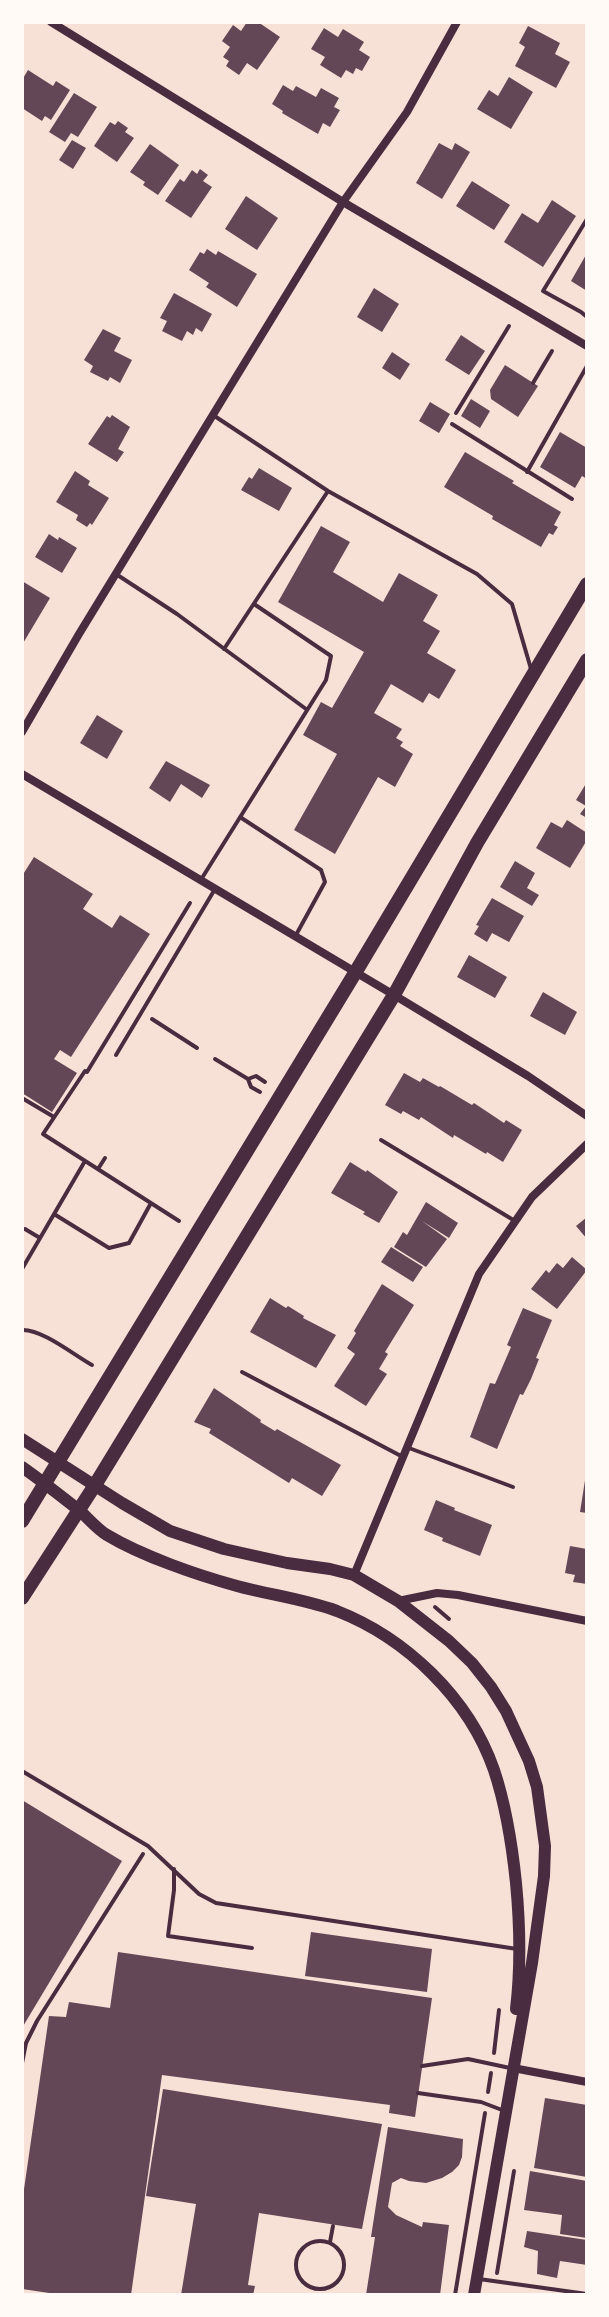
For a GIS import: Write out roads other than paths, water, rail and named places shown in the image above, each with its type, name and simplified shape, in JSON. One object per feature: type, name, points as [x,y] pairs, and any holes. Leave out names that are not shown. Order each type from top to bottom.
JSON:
[{"type":"main road","points":[[22,1521],[587,584]]},
{"type":"main road","points":[[22,1598],[95,1485],[394,995],[477,843],[587,660]]},
{"type":"main road","points":[[22,1439],[170,1531],[210,1545],[354,1575],[398,1601],[472,1663],[491,1687],[519,1737],[537,1787],[545,1846],[544,1876],[532,1963],[474,2295]]},
{"type":"main road","points":[[22,1467],[108,1535],[168,1563],[236,1586],[335,1611],[370,1626],[408,1652],[464,1711],[493,1767],[513,1854],[520,1927],[513,2068]]},
{"type":"street","points":[[51,22],[343,202],[587,346]]},
{"type":"street","points":[[22,732],[343,202],[407,112],[457,22]]},
{"type":"street","points":[[22,774],[528,1076],[587,1116]]},
{"type":"street","points":[[354,1575],[479,1274],[532,1197],[587,1144]]},
{"type":"street","points":[[398,1601],[437,1593],[458,1595],[587,1621]]},
{"type":"street","points":[[513,2068],[587,2082]]},
{"type":"lane","points":[[527,472],[587,366]]},
{"type":"lane","points":[[213,415],[328,491],[477,574],[512,604],[532,675]]},
{"type":"lane","points":[[453,422],[572,499]]},
{"type":"lane","points":[[224,649],[328,491]]},
{"type":"lane","points":[[116,574],[177,614],[307,710]]},
{"type":"lane","points":[[200,880],[326,680],[331,656],[254,604]]},
{"type":"lane","points":[[240,817],[321,870],[325,882],[295,937]]},
{"type":"lane","points":[[116,1055],[215,889]]},
{"type":"lane","points":[[381,1140],[515,1221]]},
{"type":"lane","points":[[242,1372],[403,1458]]},
{"type":"lane","points":[[407,1447],[513,1487]]},
{"type":"lane","points":[[22,1771],[148,1846],[199,1894],[216,1903],[519,1949]]},
{"type":"lane","points":[[174,1869],[168,1936],[252,1948]]},
{"type":"lane","points":[[422,2066],[468,2059],[513,2068]]},
{"type":"lane","points":[[418,2093],[486,2104],[506,2111]]},
{"type":"lane","points":[[330,2242],[333,2226]]},
{"type":"lane","points":[[317,2240],[338,2246],[344,2267],[335,2286],[317,2289],[301,2280],[296,2265],[304,2247],[317,2240]]},
{"type":"lane","points":[[477,2279],[587,2294]]},
{"type":"lane","points":[[335,2286],[339,2295]]}]
